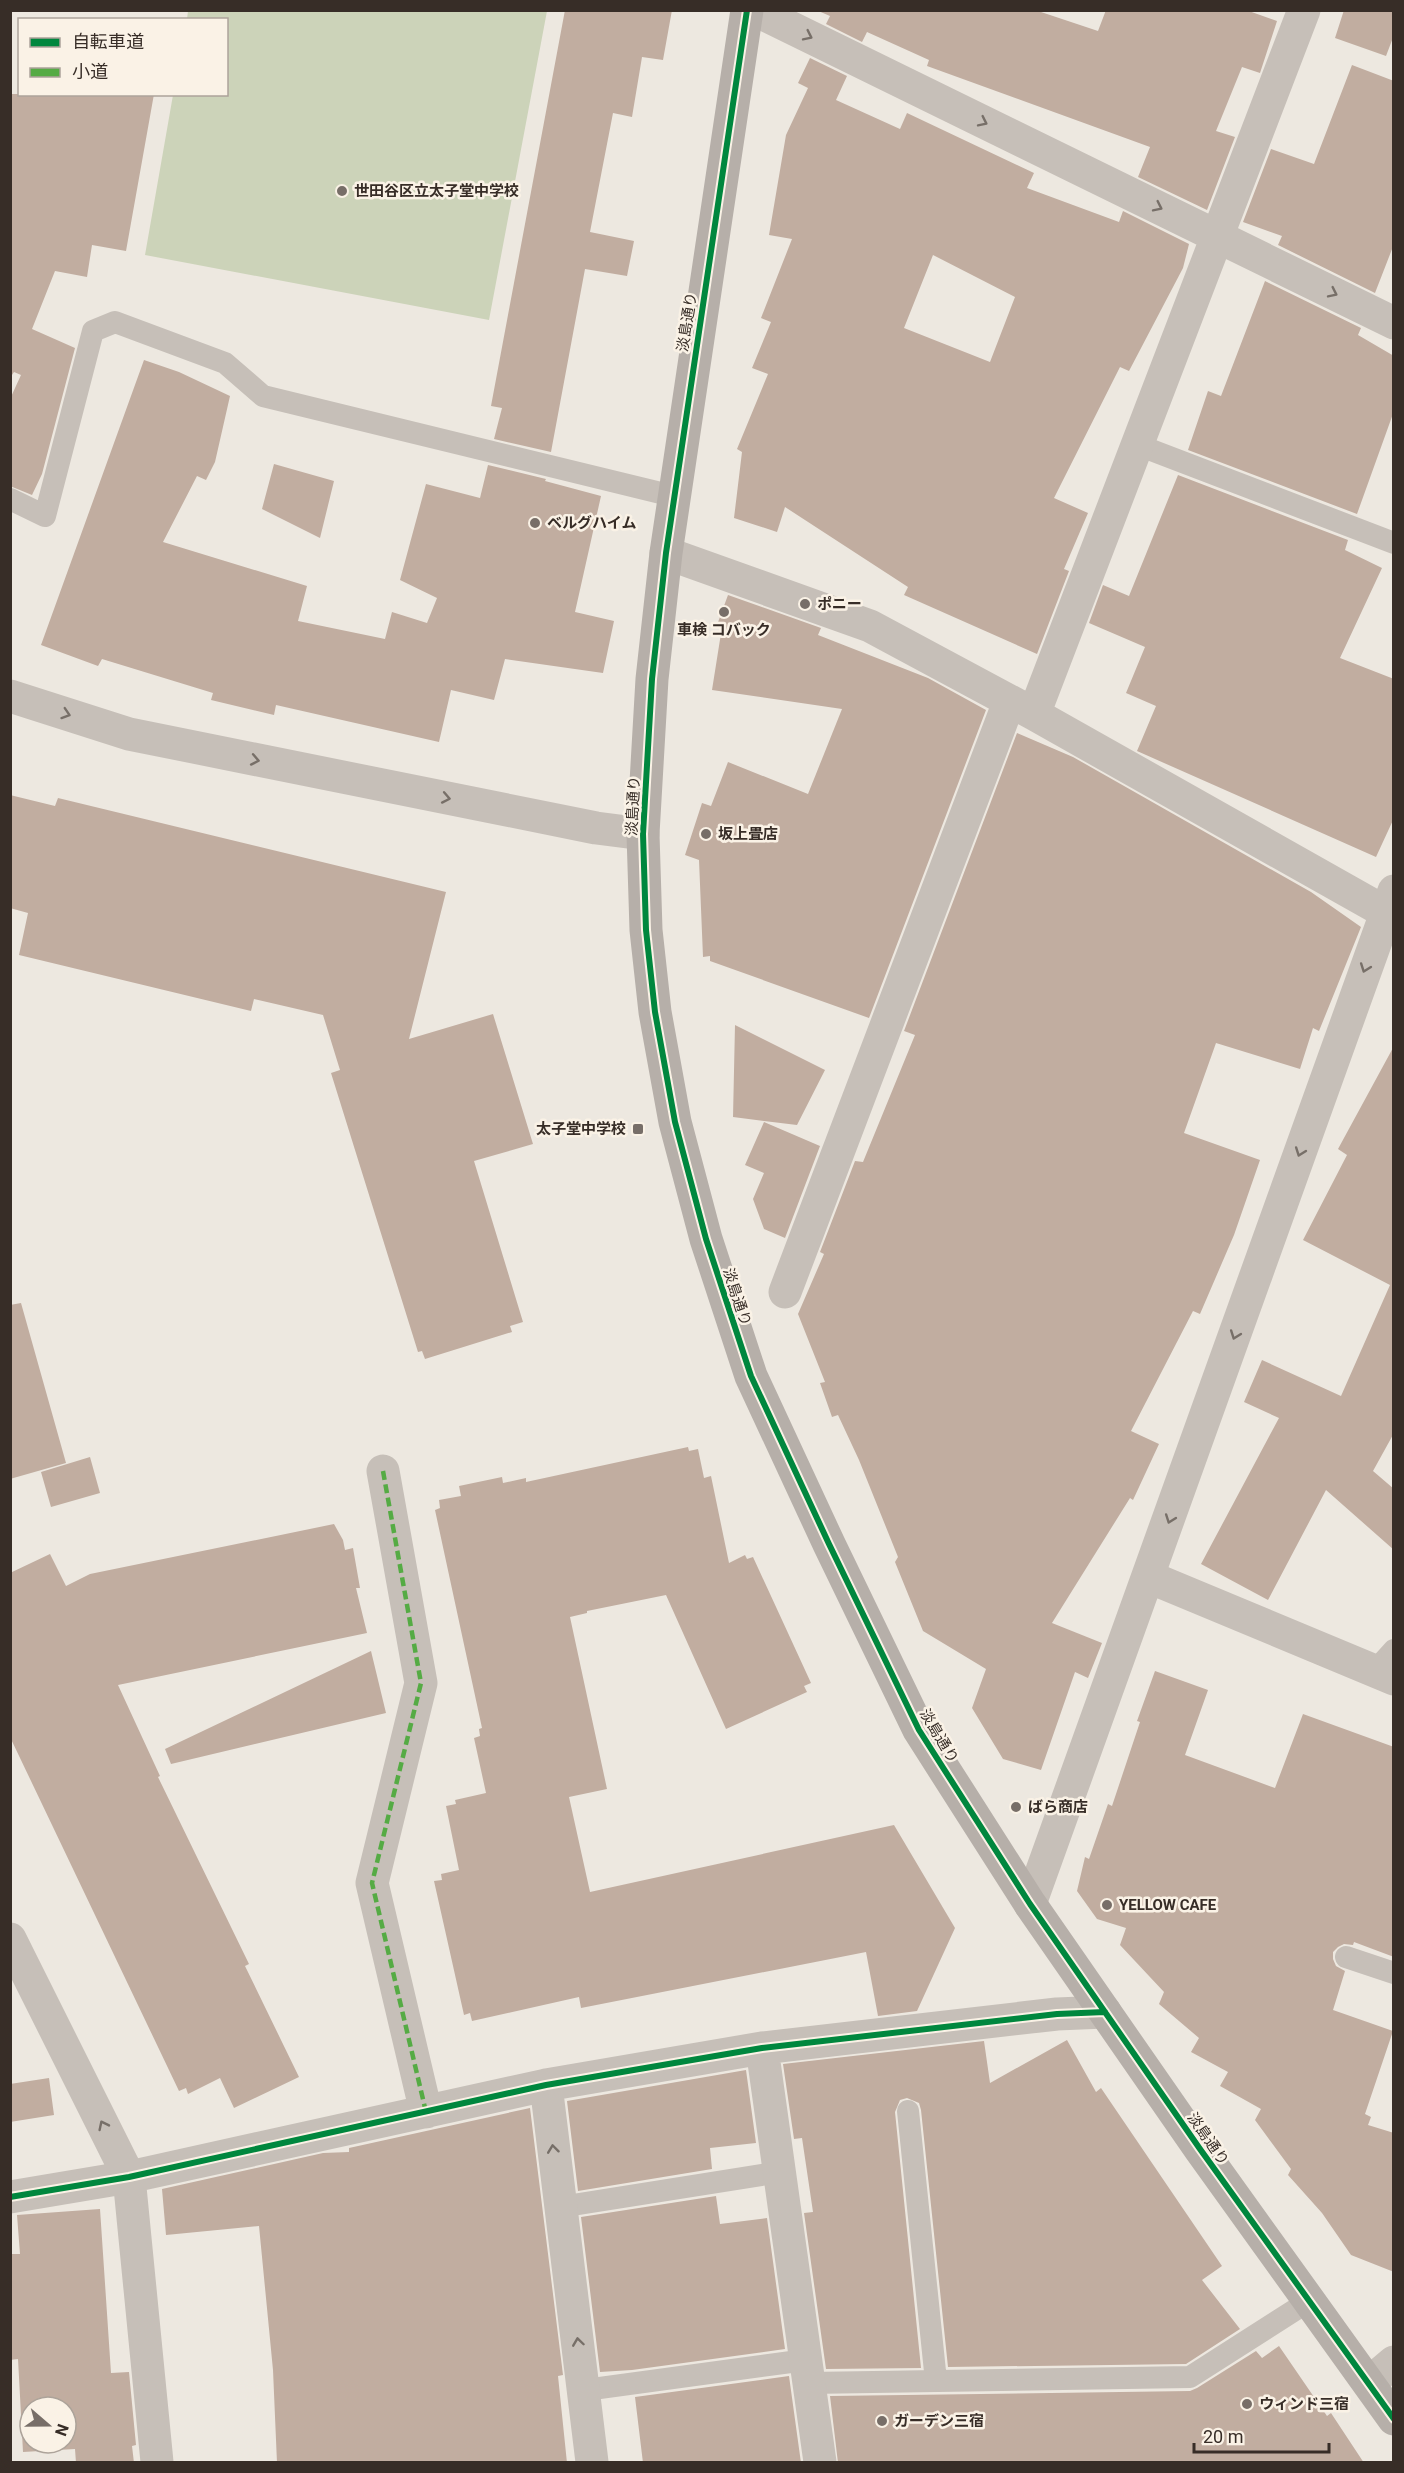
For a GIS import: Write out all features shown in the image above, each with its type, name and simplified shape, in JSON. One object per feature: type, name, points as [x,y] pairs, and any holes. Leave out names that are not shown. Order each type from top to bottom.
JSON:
[{"type":"main road","name":"淡島通り","points":[[747,10],[673,496],[652,679],[643,834],[646,930],[655,1012],[675,1122],[709,1248],[749,1371],[919,1730],[1030,1904],[1394,2419]]},
{"type":"street","points":[[755,10],[1394,322]]},
{"type":"street","points":[[785,1292],[1021,708],[1138,445],[1304,10]]},
{"type":"street","points":[[666,553],[870,626],[1391,907],[1030,1904]]},
{"type":"street","points":[[10,696],[129,734],[596,828],[643,834]]},
{"type":"street","points":[[383,1471],[421,1683],[372,1883],[426,2112]]},
{"type":"street","points":[[1149,1577],[1387,1667]]},
{"type":"street","points":[[10,1939],[129,2177],[157,2463]]},
{"type":"street","points":[[10,2197],[129,2177],[546,2085],[762,2048],[1057,2014],[1105,2012]]},
{"type":"street","points":[[762,2048],[820,2463]]},
{"type":"street","points":[[546,2085],[585,2390],[592,2463]]},
{"type":"street","points":[[1368,2383],[1394,2362]]},
{"type":"lane","points":[[10,499],[45,516],[93,331],[115,322],[225,363],[263,396],[673,496]]},
{"type":"lane","points":[[1138,445],[1394,543]]},
{"type":"lane","points":[[1346,1957],[1394,1973]]},
{"type":"lane","points":[[908,2110],[936,2381]]},
{"type":"lane","points":[[560,2206],[780,2172]]},
{"type":"lane","points":[[585,2390],[807,2371],[936,2381],[1190,2378],[1309,2301]]},
{"type":"green space","points":[[188,11],[547,11],[489,320],[145,255],[173,96],[228,96],[228,18],[187,18]]},
{"type":"building","name":"世田谷区立太子堂中学校","points":[[565,10],[672,10],[663,60],[642,57],[632,117],[613,113],[590,232],[634,241],[627,276],[585,269],[551,452],[494,439],[502,408],[491,406]]},
{"type":"building","points":[[816,10],[1035,10],[1098,31],[1106,10],[1246,10],[1277,21],[1260,73],[1242,67],[1216,131],[1235,137],[1207,210],[1138,177],[1150,147],[927,66],[929,60],[867,32],[862,42],[826,24],[830,16]]},
{"type":"building","points":[[1344,10],[1394,10],[1394,35],[1386,56],[1335,38]]},
{"type":"building","points":[[810,58],[847,76],[836,100],[900,129],[907,113],[1034,173],[1027,188],[1119,222],[1123,211],[1189,244],[1183,268],[1129,371],[1120,367],[1054,498],[1088,513],[1064,569],[1069,571],[1037,654],[904,595],[908,587],[785,507],[777,532],[734,518],[742,452],[737,449],[768,374],[752,368],[771,322],[761,318],[792,239],[769,235],[786,135],[808,88],[798,83]],"holes":[[[933,255],[1015,297],[990,362],[904,328]]]},
{"type":"building","points":[[1352,65],[1394,81],[1394,244],[1375,293],[1278,245],[1282,236],[1243,222],[1271,149],[1314,164]]},
{"type":"building","points":[[10,94],[18,94],[18,96],[154,96],[126,251],[92,245],[87,277],[55,271],[32,329],[75,348],[42,474],[32,495],[10,486],[10,399],[21,375],[14,372],[10,378]]},
{"type":"building","points":[[1265,281],[1361,328],[1358,335],[1394,356],[1394,411],[1357,514],[1188,450],[1208,391],[1221,396]]},
{"type":"building","points":[[144,360],[179,372],[230,396],[215,462],[206,480],[197,476],[163,542],[307,586],[298,621],[385,639],[392,612],[427,623],[437,598],[400,580],[426,484],[480,498],[488,465],[546,479],[545,481],[601,496],[575,612],[614,621],[603,673],[505,659],[494,700],[451,690],[439,742],[276,705],[274,715],[211,700],[213,693],[102,659],[98,666],[41,645]]},
{"type":"building","points":[[274,464],[334,481],[320,538],[262,509]]},
{"type":"building","points":[[1178,475],[1348,540],[1345,550],[1382,568],[1340,658],[1394,679],[1394,818],[1376,857],[1137,751],[1156,706],[1126,693],[1145,647],[1089,623],[1103,585],[1129,596]]},
{"type":"building","points":[[728,595],[821,628],[818,635],[928,678],[986,710],[869,1018],[710,961],[710,956],[703,957],[699,860],[685,855],[702,803],[711,806],[728,762],[808,794],[842,709],[712,690],[722,627],[717,625]]},
{"type":"building","points":[[1017,733],[1073,757],[1311,892],[1361,927],[1319,1031],[1313,1028],[1300,1069],[1216,1043],[1184,1133],[1260,1160],[1234,1235],[1200,1314],[1193,1311],[1131,1431],[1159,1444],[1133,1500],[1130,1498],[1052,1623],[1102,1643],[1088,1678],[1075,1672],[1041,1770],[1003,1759],[972,1708],[986,1669],[923,1631],[895,1562],[898,1557],[859,1460],[838,1415],[832,1417],[820,1383],[825,1382],[798,1314],[824,1254],[820,1252],[855,1161],[863,1162],[915,1035],[904,1031]]},
{"type":"building","points":[[10,795],[55,806],[58,798],[446,892],[409,1039],[493,1014],[533,1144],[474,1161],[523,1322],[510,1326],[512,1332],[425,1359],[422,1351],[418,1352],[331,1073],[340,1070],[323,1015],[254,999],[251,1011],[19,955],[28,913],[10,908]]},
{"type":"building","points":[[735,1025],[825,1070],[797,1125],[733,1117]]},
{"type":"building","points":[[1394,1046],[1394,1433],[1373,1471],[1394,1489],[1394,1550],[1326,1490],[1268,1600],[1201,1564],[1279,1418],[1244,1402],[1262,1360],[1341,1396],[1390,1285],[1303,1240],[1347,1155],[1338,1149]]},
{"type":"building","points":[[764,1122],[820,1146],[785,1238],[764,1229],[753,1199],[764,1173],[745,1165]]},
{"type":"building","points":[[21,1303],[66,1463],[10,1479],[10,1305]]},
{"type":"building","points":[[688,1447],[689,1451],[698,1449],[704,1478],[711,1476],[729,1563],[745,1555],[747,1559],[753,1557],[811,1683],[804,1686],[807,1692],[726,1729],[666,1595],[587,1611],[587,1613],[570,1617],[607,1789],[569,1797],[590,1892],[894,1825],[955,1928],[917,2011],[878,2016],[866,1952],[581,2008],[579,1997],[472,2021],[470,2013],[464,2015],[434,1881],[442,1880],[441,1874],[459,1870],[446,1806],[456,1804],[455,1800],[486,1793],[474,1738],[480,1736],[479,1729],[482,1728],[435,1510],[440,1508],[439,1500],[461,1496],[459,1486],[502,1477],[503,1483],[526,1478],[526,1482]]},
{"type":"building","points":[[90,1457],[100,1493],[51,1507],[41,1472]]},
{"type":"building","points":[[334,1524],[343,1540],[345,1550],[353,1548],[360,1588],[356,1588],[367,1633],[118,1685],[160,1776],[158,1777],[249,1964],[245,1966],[299,2077],[234,2108],[220,2078],[188,2094],[186,2088],[179,2091],[10,1737],[10,1573],[50,1554],[66,1586],[90,1574]]},
{"type":"building","points":[[371,1651],[386,1713],[171,1764],[165,1749]]},
{"type":"building","points":[[1155,1671],[1208,1690],[1185,1755],[1275,1788],[1303,1714],[1394,1747],[1394,1957],[1354,1942],[1353,1945],[1344,1944],[1338,1947],[1333,1952],[1333,1959],[1336,1966],[1345,1971],[1333,2010],[1393,2031],[1365,2114],[1371,2117],[1368,2125],[1394,2133],[1394,2272],[1351,2255],[1322,2213],[1288,2175],[1291,2169],[1255,2120],[1261,2109],[1220,2086],[1228,2072],[1191,2052],[1199,2038],[1159,2004],[1164,1992],[1120,1945],[1126,1928],[1097,1919],[1077,1891],[1085,1857],[1089,1859],[1108,1804],[1112,1806],[1140,1722],[1137,1721]]},
{"type":"building","points":[[1067,2040],[1096,2092],[1101,2088],[1222,2266],[1202,2280],[1240,2329],[1186,2364],[948,2367],[921,2110],[919,2103],[907,2098],[900,2100],[895,2112],[921,2368],[826,2369],[804,2213],[813,2212],[802,2138],[794,2139],[783,2064],[984,2041],[990,2083]]},
{"type":"building","points":[[746,2070],[756,2143],[710,2148],[712,2169],[578,2191],[567,2101]]},
{"type":"building","points":[[49,2078],[54,2115],[10,2122],[10,2084]]},
{"type":"building","points":[[530,2108],[563,2375],[558,2376],[567,2463],[277,2463],[273,2370],[259,2226],[166,2235],[162,2189],[323,2153],[349,2152],[349,2148]]},
{"type":"building","points":[[716,2196],[720,2224],[767,2218],[785,2349],[632,2370],[600,2372],[581,2217]]},
{"type":"building","points":[[100,2209],[111,2373],[129,2372],[136,2445],[132,2446],[134,2463],[76,2463],[78,2395],[20,2395],[18,2359],[10,2360],[10,2254],[20,2254],[17,2215]]},
{"type":"building","points":[[1279,2346],[1327,2416],[1331,2413],[1364,2463],[838,2463],[830,2396],[1190,2391],[1256,2351],[1262,2358]]},
{"type":"building","points":[[789,2376],[801,2463],[643,2463],[635,2397]]},
{"type":"marked path","points":[[383,1471],[421,1683],[372,1883],[426,2112]]},
{"type":"cycle path","points":[[747,10],[666,553],[652,679],[643,834],[646,930],[655,1012],[675,1122],[706,1239],[751,1376],[919,1730],[1030,1904],[1200,2149],[1394,2419]]},
{"type":"cycle path","points":[[10,2197],[129,2177],[546,2085],[762,2048],[1057,2014],[1105,2012]]},
{"type":"place","name":"世田谷区立太子堂中学校","points":[[342,191]]},
{"type":"place","name":"ベルグハイム","points":[[535,523]]},
{"type":"place","name":"ポニー","points":[[805,604]]},
{"type":"place","name":"車検 コバック","points":[[724,612]]},
{"type":"place","name":"坂上畳店","points":[[706,834]]},
{"type":"place","name":"太子堂中学校","points":[[638,1129]]},
{"type":"place","name":"ばら商店","points":[[1016,1807]]},
{"type":"place","name":"YELLOW CAFE","points":[[1107,1905]]},
{"type":"place","name":"ウィンド三宿","points":[[1247,2404]]},
{"type":"place","name":"ガーデン三宿","points":[[882,2421]]}]
